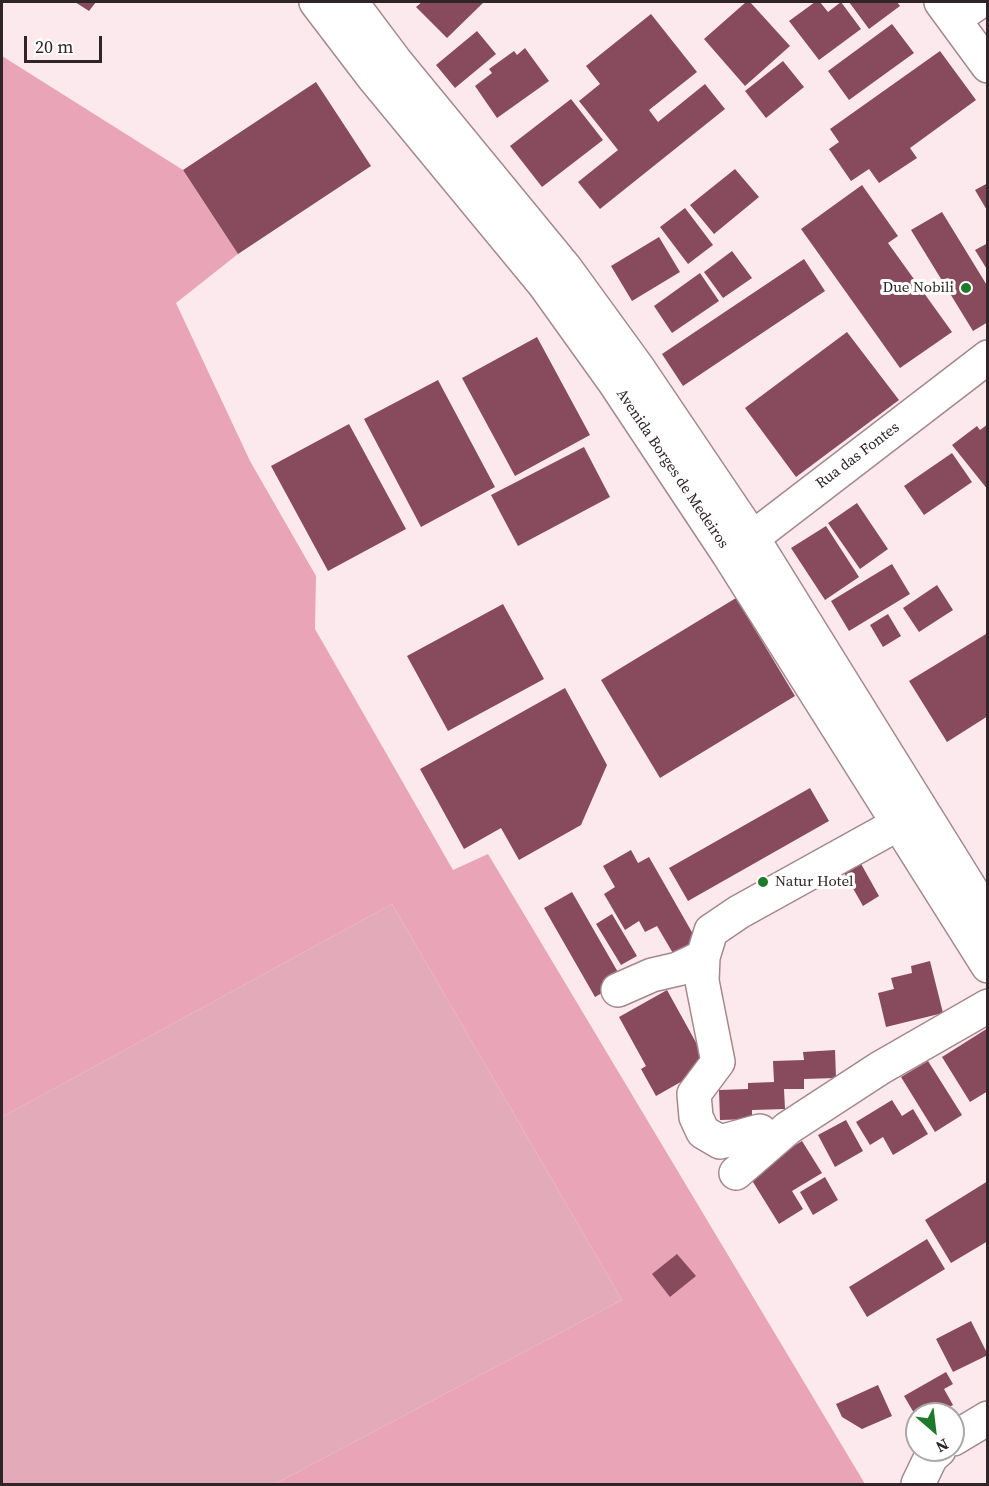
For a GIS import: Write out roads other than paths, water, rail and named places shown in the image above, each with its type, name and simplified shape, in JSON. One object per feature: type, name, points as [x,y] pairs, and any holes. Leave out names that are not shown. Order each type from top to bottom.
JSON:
[{"type":"main road","name":"Avenida Borges de Medeiros","points":[[316,2],[374,78],[555,276]]},
{"type":"main road","name":"Avenida Borges de Medeiros","points":[[351,2],[555,276],[741,546],[839,705],[898,807],[953,885],[987,966]]},
{"type":"main road","points":[[958,7],[987,66]]},
{"type":"main road","name":"Rua das Fontes","points":[[741,546],[987,357]]},
{"type":"main road","points":[[760,1131],[720,1142],[703,1132],[696,1117],[694,1094],[718,1062],[702,981],[702,957],[711,931],[898,807]]},
{"type":"main road","name":"Avenida Borges de Medeiros","points":[[953,885],[987,916]]},
{"type":"main road","points":[[618,990],[652,975],[678,969],[702,957]]},
{"type":"main road","points":[[736,1173],[788,1128],[880,1068],[987,1006]]},
{"type":"main road","points":[[965,1433],[985,1423]]},
{"type":"place","name":"Due Nobili","points":[[966,288]]},
{"type":"place","name":"Natur Hotel","points":[[763,882]]}]
